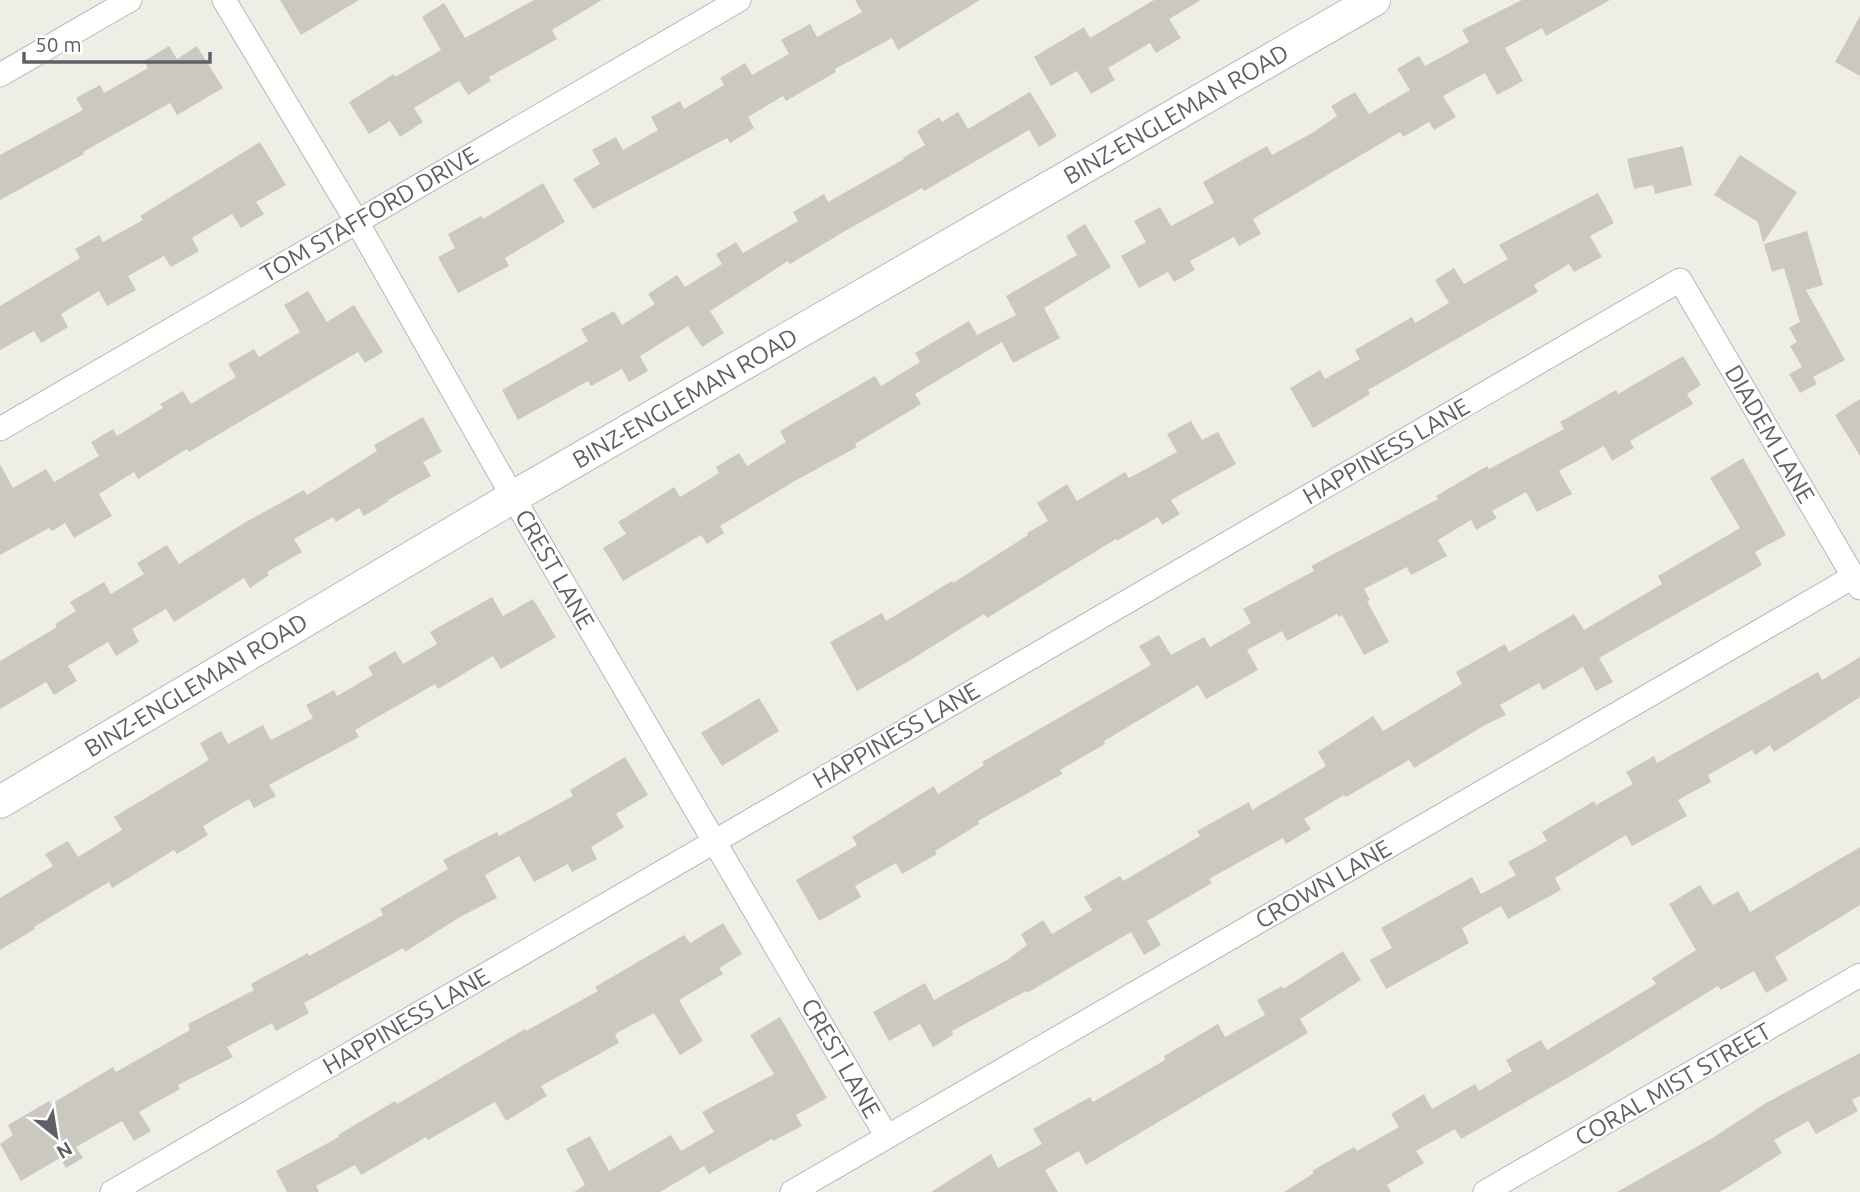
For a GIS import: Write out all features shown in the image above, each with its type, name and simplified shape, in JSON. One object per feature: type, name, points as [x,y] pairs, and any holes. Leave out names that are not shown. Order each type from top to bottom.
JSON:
[{"type":"street","points":[[0,75],[130,0]]},
{"type":"street","name":"CREST LANE","points":[[225,0],[357,222],[513,497],[887,1137]]},
{"type":"street","name":"TOM STAFFORD DRIVE","points":[[0,429],[739,0]]},
{"type":"street","name":"BINZ-ENGLEMAN ROAD","points":[[0,802],[513,497],[1374,0]]},
{"type":"street","name":"DIADEM LANE","points":[[1680,280],[1857,583]]},
{"type":"street","name":"HAPPINESS LANE","points":[[112,1192],[1680,280]]},
{"type":"street","name":"CROWN LANE","points":[[792,1192],[1857,583]]},
{"type":"street","name":"CORAL MIST STREET","points":[[1485,1192],[1860,975]]},
{"type":"building","points":[[280,0],[359,0],[301,35]]},
{"type":"building","points":[[534,0],[602,0],[552,30],[557,39],[489,77],[491,81],[468,95],[459,81],[414,108],[423,122],[400,137],[390,121],[369,134],[349,102],[394,74],[395,77],[441,50],[422,17],[444,3],[465,38]]},
{"type":"building","points":[[855,0],[980,0],[898,50],[892,38],[835,69],[836,72],[786,101],[783,96],[748,117],[754,128],[730,143],[727,138],[593,209],[573,179],[600,164],[592,150],[616,137],[623,150],[658,130],[651,117],[680,101],[684,109],[724,85],[720,78],[745,63],[752,75],[789,54],[781,40],[810,24],[817,37],[862,12]]},
{"type":"building","points":[[1154,0],[1201,0],[1169,19],[1181,38],[1156,53],[1150,43],[1108,68],[1115,80],[1091,94],[1077,71],[1051,86],[1034,57],[1084,27],[1090,38]]},
{"type":"building","points":[[1522,0],[1610,0],[1546,36],[1542,28],[1505,48],[1523,81],[1497,95],[1485,73],[1443,96],[1456,117],[1434,130],[1429,122],[1403,137],[1400,132],[1253,219],[1261,234],[1239,246],[1234,237],[1190,261],[1195,270],[1174,282],[1168,272],[1139,288],[1121,256],[1146,242],[1134,221],[1160,207],[1171,226],[1214,203],[1203,182],[1267,146],[1272,155],[1312,133],[1337,116],[1331,106],[1355,92],[1369,114],[1410,90],[1397,69],[1419,56],[1425,66],[1469,42],[1462,30]]},
{"type":"building","points":[[1860,16],[1860,76],[1835,62]]},
{"type":"building","points":[[169,46],[177,59],[197,46],[223,88],[177,115],[170,103],[0,200],[0,155],[83,110],[76,98],[100,85],[104,93],[148,68],[144,61]]},
{"type":"building","points":[[1030,92],[1057,136],[1039,147],[1029,130],[790,264],[788,261],[710,311],[724,333],[702,347],[688,326],[640,356],[648,371],[629,382],[622,369],[591,386],[588,381],[518,420],[502,390],[588,341],[581,329],[614,311],[622,325],[655,304],[648,294],[677,275],[685,287],[722,264],[716,254],[736,242],[743,253],[798,221],[793,212],[824,194],[828,202],[904,159],[925,145],[917,131],[939,117],[942,122],[958,112],[968,129]]},
{"type":"building","points":[[260,142],[286,185],[256,202],[264,214],[241,228],[232,214],[192,238],[199,251],[171,267],[164,256],[128,276],[136,290],[107,306],[99,291],[61,314],[68,327],[41,343],[34,331],[0,350],[0,306],[80,258],[75,249],[99,235],[103,242],[143,220],[140,216]]},
{"type":"building","points":[[1683,146],[1692,185],[1655,194],[1653,185],[1634,189],[1627,159]]},
{"type":"building","points":[[1740,155],[1797,192],[1763,243],[1758,222],[1714,195]]},
{"type":"building","points":[[543,183],[565,222],[505,258],[509,266],[458,293],[438,257],[455,248],[448,234],[481,216],[483,219]]},
{"type":"building","points":[[1598,193],[1614,223],[1590,236],[1602,257],[1574,272],[1569,264],[1534,285],[1538,292],[1368,390],[1370,394],[1313,428],[1290,388],[1320,370],[1325,379],[1360,359],[1355,350],[1412,317],[1415,323],[1449,303],[1435,280],[1454,268],[1464,284],[1508,259],[1499,245]]},
{"type":"building","points":[[1085,224],[1111,267],[1044,308],[1060,338],[1013,363],[1002,342],[915,394],[921,404],[855,444],[857,447],[720,526],[724,533],[707,544],[701,535],[623,581],[603,548],[626,534],[618,522],[674,487],[680,497],[719,473],[716,467],[739,453],[747,466],[786,442],[780,431],[875,376],[881,386],[920,362],[915,353],[969,321],[977,335],[1016,315],[1006,296],[1077,255],[1066,236]]},
{"type":"building","points":[[1807,231],[1823,285],[1806,290],[1845,360],[1813,377],[1817,384],[1800,393],[1789,374],[1802,367],[1790,346],[1797,342],[1789,328],[1800,322],[1784,268],[1772,272],[1764,244]]},
{"type":"building","points":[[308,291],[327,322],[354,305],[383,352],[365,363],[358,352],[189,452],[187,449],[138,479],[134,472],[99,494],[112,516],[74,538],[65,523],[52,531],[49,528],[0,555],[0,464],[13,488],[46,469],[54,482],[99,456],[91,442],[113,429],[117,436],[163,408],[160,404],[183,391],[191,404],[236,377],[228,364],[254,349],[259,357],[300,332],[284,305]]},
{"type":"building","points":[[1683,356],[1701,385],[1687,394],[1693,404],[1630,441],[1634,448],[1612,461],[1604,446],[1559,471],[1572,494],[1537,512],[1526,492],[1492,511],[1497,518],[1476,530],[1471,520],[1438,540],[1447,556],[1411,575],[1407,567],[1364,589],[1370,600],[1367,601],[1389,642],[1364,655],[1342,615],[1339,617],[1337,614],[1287,641],[1282,631],[1247,650],[1258,670],[1206,699],[1198,685],[1104,741],[1105,744],[1060,770],[1062,774],[978,821],[979,824],[935,851],[937,854],[902,874],[896,863],[855,886],[861,897],[819,921],[796,880],[857,845],[852,837],[934,786],[938,794],[984,765],[982,762],[1151,665],[1139,646],[1159,635],[1171,655],[1204,637],[1210,647],[1251,623],[1243,609],[1314,571],[1311,566],[1438,499],[1436,496],[1487,466],[1489,469],[1564,429],[1560,422],[1616,390],[1618,394]]},
{"type":"building","points":[[1860,399],[1860,456],[1835,415]]},
{"type":"building","points":[[423,417],[442,452],[423,462],[431,476],[364,516],[359,508],[336,522],[333,517],[294,539],[302,552],[267,572],[269,575],[250,588],[244,578],[174,622],[166,609],[132,629],[139,642],[116,656],[108,642],[68,666],[77,681],[54,695],[46,682],[0,709],[0,661],[57,627],[55,624],[76,611],[70,602],[104,582],[111,594],[144,574],[137,563],[167,545],[179,564],[244,523],[304,490],[307,495],[377,451],[374,445]]},
{"type":"building","points":[[1191,421],[1202,440],[1218,432],[1236,464],[1171,500],[1180,514],[1162,525],[1158,517],[1117,541],[1116,539],[987,618],[984,614],[857,691],[830,642],[882,613],[886,621],[952,581],[953,583],[1028,535],[1027,533],[1048,521],[1037,503],[1067,484],[1077,501],[1125,472],[1129,478],[1177,452],[1167,434]]},
{"type":"building","points":[[1743,458],[1786,535],[1755,552],[1762,565],[1599,658],[1613,682],[1596,691],[1583,667],[1543,690],[1539,683],[1500,705],[1506,715],[1414,768],[1409,760],[1346,797],[1344,795],[1304,819],[1311,829],[1286,844],[1283,838],[1209,879],[1212,883],[1147,921],[1161,945],[1144,955],[1131,932],[1027,993],[1026,991],[952,1031],[953,1035],[933,1047],[920,1024],[889,1041],[873,1012],[925,983],[934,1000],[1007,960],[1027,945],[1021,934],[1043,920],[1052,934],[1092,910],[1084,897],[1120,876],[1123,881],[1200,836],[1197,831],[1249,802],[1252,810],[1326,766],[1318,752],[1373,716],[1383,731],[1462,684],[1456,672],[1505,644],[1509,652],[1574,614],[1584,630],[1662,584],[1658,576],[1740,528],[1710,478]]},
{"type":"building","points":[[492,597],[503,616],[533,599],[556,637],[501,669],[493,656],[438,689],[435,684],[355,730],[359,737],[269,785],[276,796],[254,808],[249,799],[203,826],[208,835],[177,854],[174,850],[112,888],[109,882],[0,950],[0,898],[53,866],[45,854],[68,841],[78,857],[122,830],[114,817],[209,760],[200,743],[221,731],[228,744],[263,725],[271,740],[313,718],[306,705],[334,690],[337,696],[373,675],[368,667],[395,651],[403,664],[437,644],[430,632]]},
{"type":"building","points":[[1860,657],[1860,697],[1774,752],[1770,745],[1755,755],[1752,750],[1708,775],[1711,782],[1678,800],[1687,816],[1632,846],[1626,835],[1555,878],[1561,890],[1508,919],[1501,906],[1462,928],[1469,943],[1386,989],[1370,960],[1392,948],[1381,928],[1472,877],[1481,894],[1516,875],[1508,862],[1547,841],[1542,832],[1594,801],[1596,805],[1633,784],[1626,772],[1654,756],[1657,763],[1818,672],[1822,680]]},
{"type":"building","points":[[759,698],[779,731],[722,766],[701,733]]},
{"type":"building","points":[[625,757],[648,795],[616,814],[624,827],[591,847],[597,859],[572,872],[568,864],[534,882],[519,856],[485,875],[497,898],[460,917],[405,952],[403,948],[304,1003],[309,1013],[276,1031],[272,1023],[227,1047],[233,1057],[178,1085],[180,1089],[139,1112],[151,1131],[134,1141],[122,1121],[76,1147],[83,1158],[66,1168],[60,1158],[21,1181],[0,1144],[13,1135],[8,1125],[49,1101],[51,1104],[113,1067],[116,1072],[190,1030],[188,1024],[254,990],[251,984],[383,915],[380,909],[448,869],[443,860],[497,832],[499,836],[573,796],[570,790]]},
{"type":"building","points":[[1860,847],[1860,905],[1775,957],[1788,980],[1766,993],[1754,971],[1721,990],[1718,986],[1588,1066],[1461,1139],[1455,1129],[1416,1151],[1424,1163],[1387,1185],[1391,1192],[1284,1192],[1314,1173],[1312,1171],[1354,1147],[1357,1151],[1399,1127],[1391,1114],[1424,1094],[1432,1109],[1475,1084],[1479,1091],[1512,1071],[1506,1060],[1541,1040],[1547,1050],[1656,984],[1652,978],[1696,950],[1669,904],[1700,885],[1713,905],[1738,891],[1750,912]]},
{"type":"building","points":[[723,923],[742,954],[719,968],[723,974],[679,1000],[703,1041],[680,1055],[654,1013],[615,1034],[619,1043],[541,1086],[547,1096],[506,1121],[495,1102],[428,1140],[426,1137],[361,1175],[355,1165],[316,1186],[319,1192],[287,1192],[276,1171],[339,1137],[338,1135],[395,1101],[397,1104],[525,1029],[526,1031],[598,991],[595,987],[684,935],[690,943]]},
{"type":"building","points":[[1343,951],[1361,980],[1300,1019],[1308,1033],[1086,1165],[1079,1151],[1045,1170],[1058,1192],[931,1192],[991,1154],[998,1168],[1042,1144],[1033,1129],[1090,1097],[1093,1102],[1165,1060],[1164,1056],[1218,1024],[1225,1037],[1265,1015],[1257,1000],[1282,986],[1283,989]]},
{"type":"building","points":[[780,1017],[827,1098],[796,1115],[802,1126],[773,1141],[772,1139],[709,1174],[704,1166],[660,1192],[574,1192],[585,1185],[566,1149],[590,1136],[609,1171],[671,1135],[681,1151],[714,1132],[702,1112],[774,1074],[750,1035]]},
{"type":"building","points":[[1860,1053],[1860,1096],[1852,1100],[1858,1111],[1816,1134],[1808,1121],[1774,1140],[1782,1153],[1728,1187],[1719,1192],[1617,1192],[1714,1137],[1766,1103]]}]
